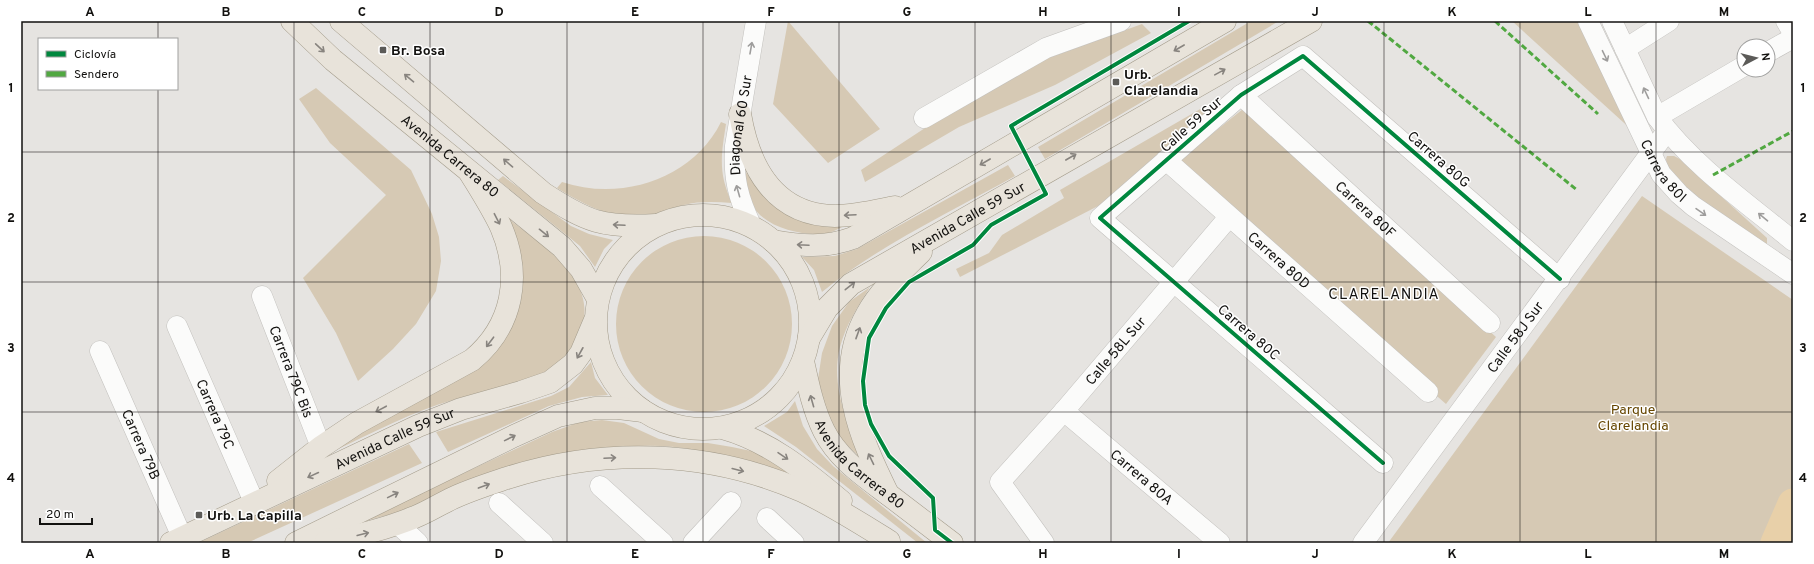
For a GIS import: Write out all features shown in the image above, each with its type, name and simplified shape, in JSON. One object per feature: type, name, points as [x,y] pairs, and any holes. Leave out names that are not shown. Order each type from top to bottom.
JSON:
[{"type":"main road","name":"Avenida Carrera 80","points":[[292,21],[333,60],[562,247],[581,269],[597,308]]},
{"type":"main road","points":[[341,21],[538,188],[583,217],[598,223],[616,226],[658,224],[674,218],[706,214],[738,220],[752,227],[773,241],[796,268],[803,284],[810,318],[809,338],[795,377],[784,392],[771,405],[750,418],[722,428],[702,430],[682,428],[662,422],[643,412],[628,399],[608,372],[598,343],[597,308]]},
{"type":"main road","points":[[773,241],[810,246],[839,243],[853,238],[1225,21]]},
{"type":"main road","name":"Avenida Calle 59 Sur","points":[[809,338],[827,308],[851,284],[1311,21]]},
{"type":"main road","points":[[740,114],[748,152],[758,171],[772,190],[786,202],[803,210],[834,216],[855,215],[916,202]]},
{"type":"main road","points":[[254,502],[321,447],[370,415],[472,360],[484,350],[503,323],[510,303],[511,262],[501,227],[470,173]]},
{"type":"main road","name":"Avenida Calle 59 Sur","points":[[176,540],[254,502],[432,420],[550,382],[573,364],[581,352],[597,308],[604,282],[616,258],[635,239],[658,224]]},
{"type":"main road","points":[[888,494],[867,452],[852,401],[850,379],[853,348],[867,313],[880,296],[941,232]]},
{"type":"main road","name":"Avenida Carrera 80","points":[[802,361],[815,410],[824,431],[834,447],[850,464],[952,543]]},
{"type":"main road","points":[[296,543],[558,416],[595,408],[618,408],[643,412]]},
{"type":"main road","points":[[722,428],[753,438],[808,473],[890,542]]},
{"type":"main road","points":[[325,543],[398,524],[466,493],[529,471],[597,458],[650,456],[682,458],[743,471],[766,478],[801,491],[837,509],[890,542]]},
{"type":"street","name":"Diagonal 60 Sur","points":[[752,227],[742,206],[736,185],[734,146],[756,21]]},
{"type":"street","points":[[924,118],[1046,48],[1121,21]]},
{"type":"street","name":"Carrera 80I","points":[[1588,21],[1661,174],[1679,194],[1693,206],[1793,274]]},
{"type":"street","name":"Carrera 80I","points":[[1612,21],[1662,124],[1713,175],[1793,241]]},
{"type":"street","points":[[1625,49],[1669,21]]},
{"type":"street","points":[[1786,21],[1793,33]]},
{"type":"street","points":[[1776,48],[1793,38]]},
{"type":"street","name":"Calle 59 Sur","points":[[1100,218],[1241,95],[1303,56]]},
{"type":"street","name":"Carrera 80G","points":[[1303,56],[1560,279]]},
{"type":"street","name":"Calle 58J Sur","points":[[1363,543],[1560,279],[1650,153],[1662,124],[1736,72]]},
{"type":"street","name":"Carrera 80F","points":[[1241,95],[1490,323]]},
{"type":"street","name":"Carrera 80D","points":[[1166,160],[1428,392]]},
{"type":"street","name":"Calle 58L Sur","points":[[1044,543],[1000,482],[1064,411],[1230,217]]},
{"type":"street","name":"Carrera 80C","points":[[1100,218],[1383,463]]},
{"type":"street","name":"Carrera 79C Bis","points":[[262,296],[321,447]]},
{"type":"street","name":"Carrera 79C","points":[[177,326],[254,502]]},
{"type":"street","name":"Carrera 79B","points":[[100,351],[176,540]]},
{"type":"street","name":"Carrera 80A","points":[[1064,411],[1220,543]]},
{"type":"street","points":[[600,486],[663,543]]},
{"type":"street","points":[[693,543],[731,502]]},
{"type":"street","points":[[499,503],[543,543]]},
{"type":"street","points":[[767,518],[794,543]]},
{"type":"street","points":[[398,524],[418,543]]},
{"type":"green space","points":[[788,21],[880,129],[828,163],[773,104]]},
{"type":"green space","points":[[1251,21],[1279,21],[1045,159],[1038,147]]},
{"type":"green space","points":[[1512,21],[1580,21],[1634,132]]},
{"type":"green space","points":[[1142,24],[1151,33],[1055,85],[959,127],[865,182],[861,170],[954,109],[1043,60]]},
{"type":"green space","points":[[316,88],[411,170],[432,214],[439,237],[441,261],[436,291],[416,324],[393,349],[358,381],[336,333],[303,278],[386,195],[330,143],[299,99]]},
{"type":"green space","points":[[1202,108],[1206,117],[1100,205],[960,277],[956,269],[989,253],[1002,235],[1064,198],[1060,190]]},
{"type":"green space","points":[[1243,109],[1496,337],[1446,404],[1173,165]]},
{"type":"green space","points":[[721,122],[726,124],[722,155],[724,182],[732,203],[696,203],[636,217],[615,215],[605,212],[575,199],[557,188],[562,182],[585,188],[608,189],[631,187],[653,181],[674,171],[693,158],[709,142]]},
{"type":"green space","points":[[1667,156],[1674,156],[1680,159],[1767,238],[1767,244],[1763,244],[1740,228],[1705,203],[1689,189],[1675,176],[1667,165]]},
{"type":"green space","points":[[1008,165],[1015,176],[891,244],[844,275],[822,292],[814,270],[802,257],[835,256],[857,249]]},
{"type":"green space","points":[[742,167],[756,186],[848,224],[835,231],[818,234],[796,232],[774,225],[757,212],[751,203]]},
{"type":"green space","points":[[503,176],[571,226],[589,234],[613,240],[604,249],[595,267],[580,246],[498,180]]},
{"type":"green space","name":"Parque Clarelandia","points":[[1642,196],[1793,300],[1793,543],[1388,543]]},
{"type":"green space","points":[[509,219],[553,254],[577,283],[583,299],[584,316],[579,335],[573,348],[564,360],[544,372],[519,382],[466,396],[423,410],[336,450],[507,336],[518,306],[522,278],[519,250]]},
{"type":"green space","points":[[695,236],[713,236],[730,240],[745,246],[760,256],[772,268],[782,283],[788,298],[792,315],[792,333],[788,350],[782,365],[772,380],[760,392],[745,402],[730,408],[713,412],[695,412],[678,408],[663,402],[648,392],[636,380],[626,365],[620,350],[616,333],[616,315],[620,298],[626,283],[636,268],[648,256],[663,246],[678,240]]},
{"type":"green space","points":[[870,287],[849,323],[840,347],[837,376],[842,406],[864,461],[844,442],[830,423],[818,379],[822,353],[832,326],[849,302]]},
{"type":"green space","points":[[591,362],[595,378],[608,395],[582,397],[549,406],[448,452],[436,432],[551,396],[569,387]]},
{"type":"green space","points":[[795,401],[803,426],[817,449],[833,466],[927,543],[918,543],[796,447],[764,426],[787,412]]},
{"type":"green space","points":[[602,420],[624,423],[659,439],[679,443],[708,443],[756,452],[803,482],[694,450],[669,446],[616,447],[591,450],[399,512],[357,523],[552,432],[580,422]]},
{"type":"green space","points":[[409,444],[422,463],[247,543],[198,543]]},
{"type":"waterway","points":[[1776,543],[1793,504]]},
{"type":"marked path","points":[[1368,21],[1577,190]]},
{"type":"marked path","points":[[1495,21],[1598,114]]},
{"type":"marked path","points":[[1713,175],[1793,131]]},
{"type":"cycle path","points":[[952,543],[935,530],[933,498],[889,456],[871,424],[865,405],[863,381],[869,338],[886,308],[909,282],[973,245],[991,225],[1046,194],[1011,126],[1189,21]]},
{"type":"cycle path","points":[[1383,463],[1100,218],[1241,95],[1303,56],[1560,279]]},
{"type":"place","name":"Br. Bosa","points":[[383,50]]},
{"type":"place","name":"Urb. Clarelandia","points":[[1116,82]]},
{"type":"place","name":"Urb. La Capilla","points":[[199,515]]},
{"type":"district","name":"CLARELANDIA","points":[[1384,294]]}]
